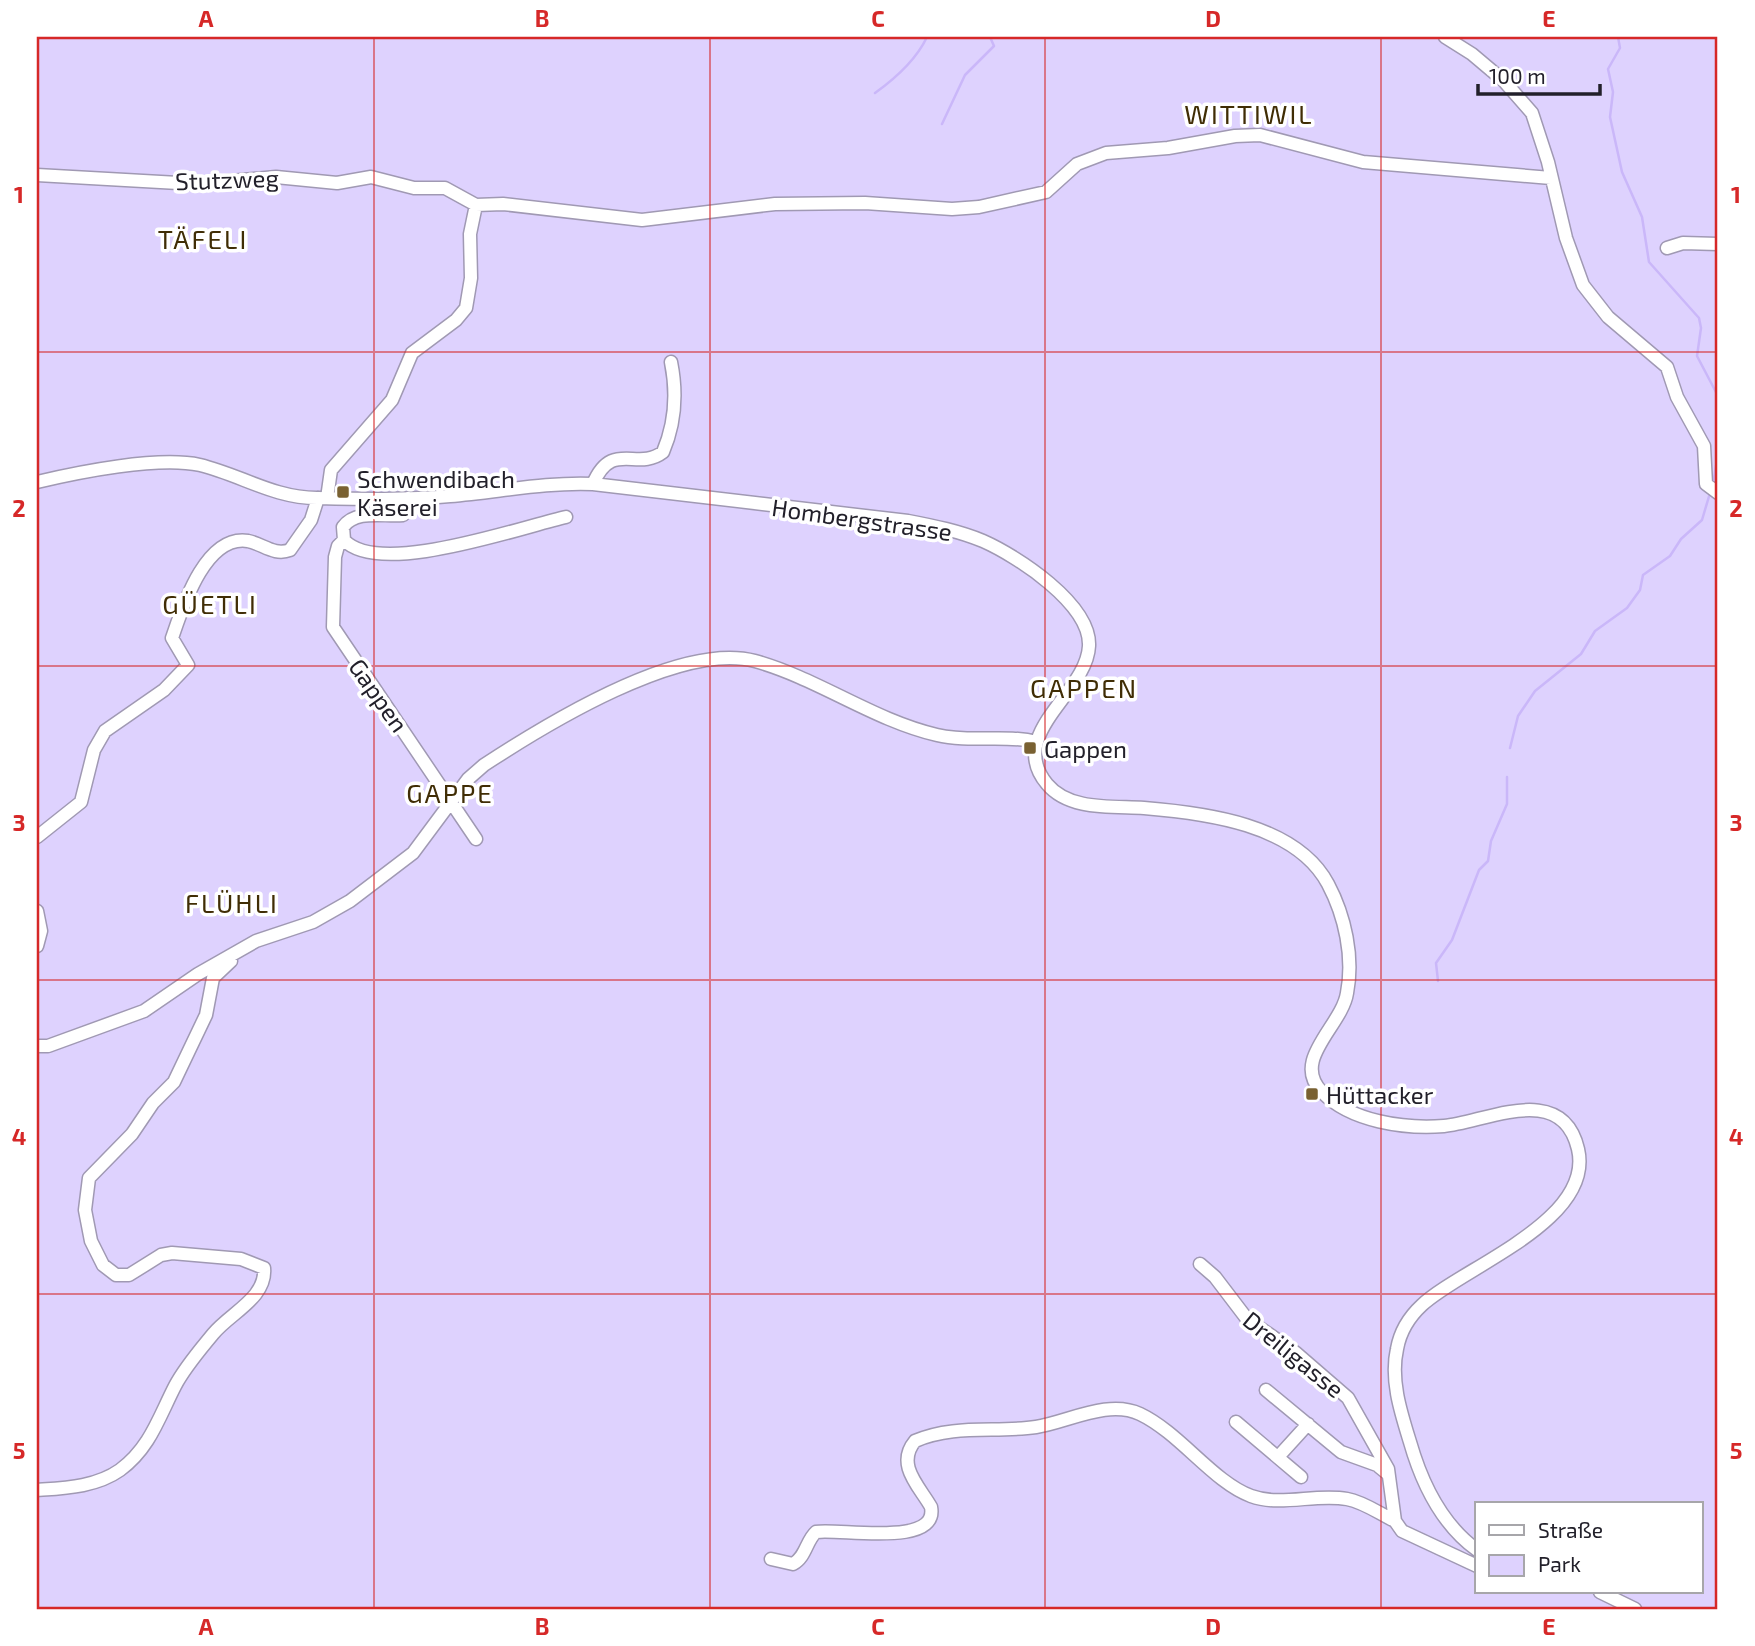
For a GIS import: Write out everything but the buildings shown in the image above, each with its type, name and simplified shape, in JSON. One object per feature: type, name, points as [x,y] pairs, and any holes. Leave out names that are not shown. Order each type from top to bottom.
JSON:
[{"type":"street","points":[[1445,37],[1479,60],[1529,108],[1538,128],[1566,238],[1586,291],[1608,317],[1667,367],[1678,397],[1704,446],[1703,476],[1715,492]]},
{"type":"street","points":[[37,836],[81,802],[94,750],[105,731],[164,690],[188,665],[172,638],[196,576],[220,552],[237,542],[252,542],[279,552],[290,550],[311,520],[331,470],[392,400],[412,353],[456,320],[466,308],[471,278],[470,234],[476,205],[503,204],[642,220],[775,204],[865,203],[966,209],[1046,192],[1077,164],[1106,153],[1160,150],[1236,135],[1260,135],[1363,162],[1551,178]]},
{"type":"street","name":"Stutzweg","points":[[37,175],[205,184],[276,177],[337,183],[371,177],[414,188],[446,188],[476,205]]},
{"type":"street","points":[[1667,248],[1683,243],[1718,244]]},
{"type":"street","points":[[593,485],[604,465],[615,458],[649,459],[663,452],[673,419],[674,378],[671,362]]},
{"type":"street","name":"Hombergstrasse","points":[[37,482],[149,464],[187,463],[212,468],[281,494],[322,498],[449,496],[559,483],[908,521],[963,534],[1009,555],[1066,600],[1083,621],[1088,636],[1085,661],[1045,723],[1037,742]]},
{"type":"street","name":"Gappen","points":[[408,498],[408,508],[403,515],[358,516],[349,520],[342,531],[344,540],[338,546],[335,557],[333,627],[476,839]]},
{"type":"street","points":[[344,540],[362,550],[431,551],[566,517]]},
{"type":"street","points":[[165,998],[198,974],[247,945],[313,922],[351,901],[413,853],[450,803],[484,765],[592,700],[642,679],[715,659],[753,660],[880,717],[939,736],[1037,742],[1036,758],[1043,779],[1051,789],[1070,800],[1180,812],[1224,821],[1288,844],[1314,864],[1337,904],[1349,960],[1348,989],[1343,1009],[1312,1060],[1315,1082],[1331,1100],[1373,1119],[1420,1126],[1455,1124],[1514,1110],[1538,1110],[1557,1118],[1571,1132],[1579,1153],[1578,1173],[1572,1188],[1556,1208],[1511,1249],[1429,1298],[1407,1322],[1397,1350],[1395,1370],[1418,1468],[1440,1512],[1459,1536],[1475,1548]]},
{"type":"street","points":[[37,911],[41,931],[37,946]]},
{"type":"street","points":[[37,1046],[48,1046],[125,1019],[165,998],[214,978],[247,945]]},
{"type":"street","points":[[37,1490],[99,1481],[131,1461],[152,1434],[186,1369],[214,1332],[256,1294],[264,1282],[264,1268],[257,1264],[229,1258],[172,1253],[161,1255],[129,1275],[116,1275],[103,1265],[88,1233],[85,1196],[89,1178],[132,1134],[153,1103],[174,1082],[204,1020],[214,978]]},
{"type":"street","name":"Dreiligasse","points":[[1200,1264],[1215,1278],[1251,1323],[1296,1353],[1342,1391],[1361,1418],[1390,1476],[1395,1521]]},
{"type":"street","points":[[1266,1390],[1347,1456],[1377,1465],[1390,1476]]},
{"type":"street","points":[[771,1559],[793,1563],[799,1561],[809,1538],[816,1532],[897,1534],[916,1531],[926,1525],[932,1514],[931,1507],[908,1469],[909,1451],[915,1441],[969,1429],[1033,1428],[1118,1409],[1146,1418],[1244,1493],[1266,1500],[1346,1499],[1395,1521],[1410,1536],[1475,1565]]},
{"type":"street","points":[[1236,1422],[1301,1477]]},
{"type":"street","points":[[1278,1457],[1308,1424]]},
{"type":"street","points":[[1604,1594],[1635,1609]]},
{"type":"green space","points":[[37,37],[1718,37],[1718,1609],[37,1609]]},
{"type":"waterway","points":[[875,93],[905,68],[927,37]]},
{"type":"waterway","points":[[942,124],[965,75],[994,46],[990,37]]},
{"type":"waterway","points":[[1618,37],[1620,48],[1608,69],[1613,92],[1610,117],[1622,172],[1642,217],[1649,262],[1699,318],[1701,328],[1697,356],[1718,396]]},
{"type":"waterway","points":[[1713,484],[1718,454]]},
{"type":"waterway","points":[[1510,748],[1518,716],[1535,691],[1581,654],[1595,631],[1627,608],[1640,590],[1643,575],[1670,556],[1681,539],[1702,520],[1710,493]]},
{"type":"waterway","points":[[1438,981],[1436,963],[1452,940],[1479,870],[1488,861],[1491,841],[1507,804],[1507,777]]},
{"type":"place","name":"Schwendibach Käserei","points":[[343,492]]},
{"type":"place","name":"Gappen","points":[[1030,748]]},
{"type":"place","name":"Hüttacker","points":[[1312,1094]]},
{"type":"district","name":"WITTIWIL","points":[[1249,113]]},
{"type":"district","name":"TÄFELI","points":[[203,238]]},
{"type":"district","name":"GÜETLI","points":[[210,603]]},
{"type":"district","name":"GAPPEN","points":[[1084,687]]},
{"type":"district","name":"GAPPE","points":[[450,792]]},
{"type":"district","name":"FLÜHLI","points":[[232,902]]}]
